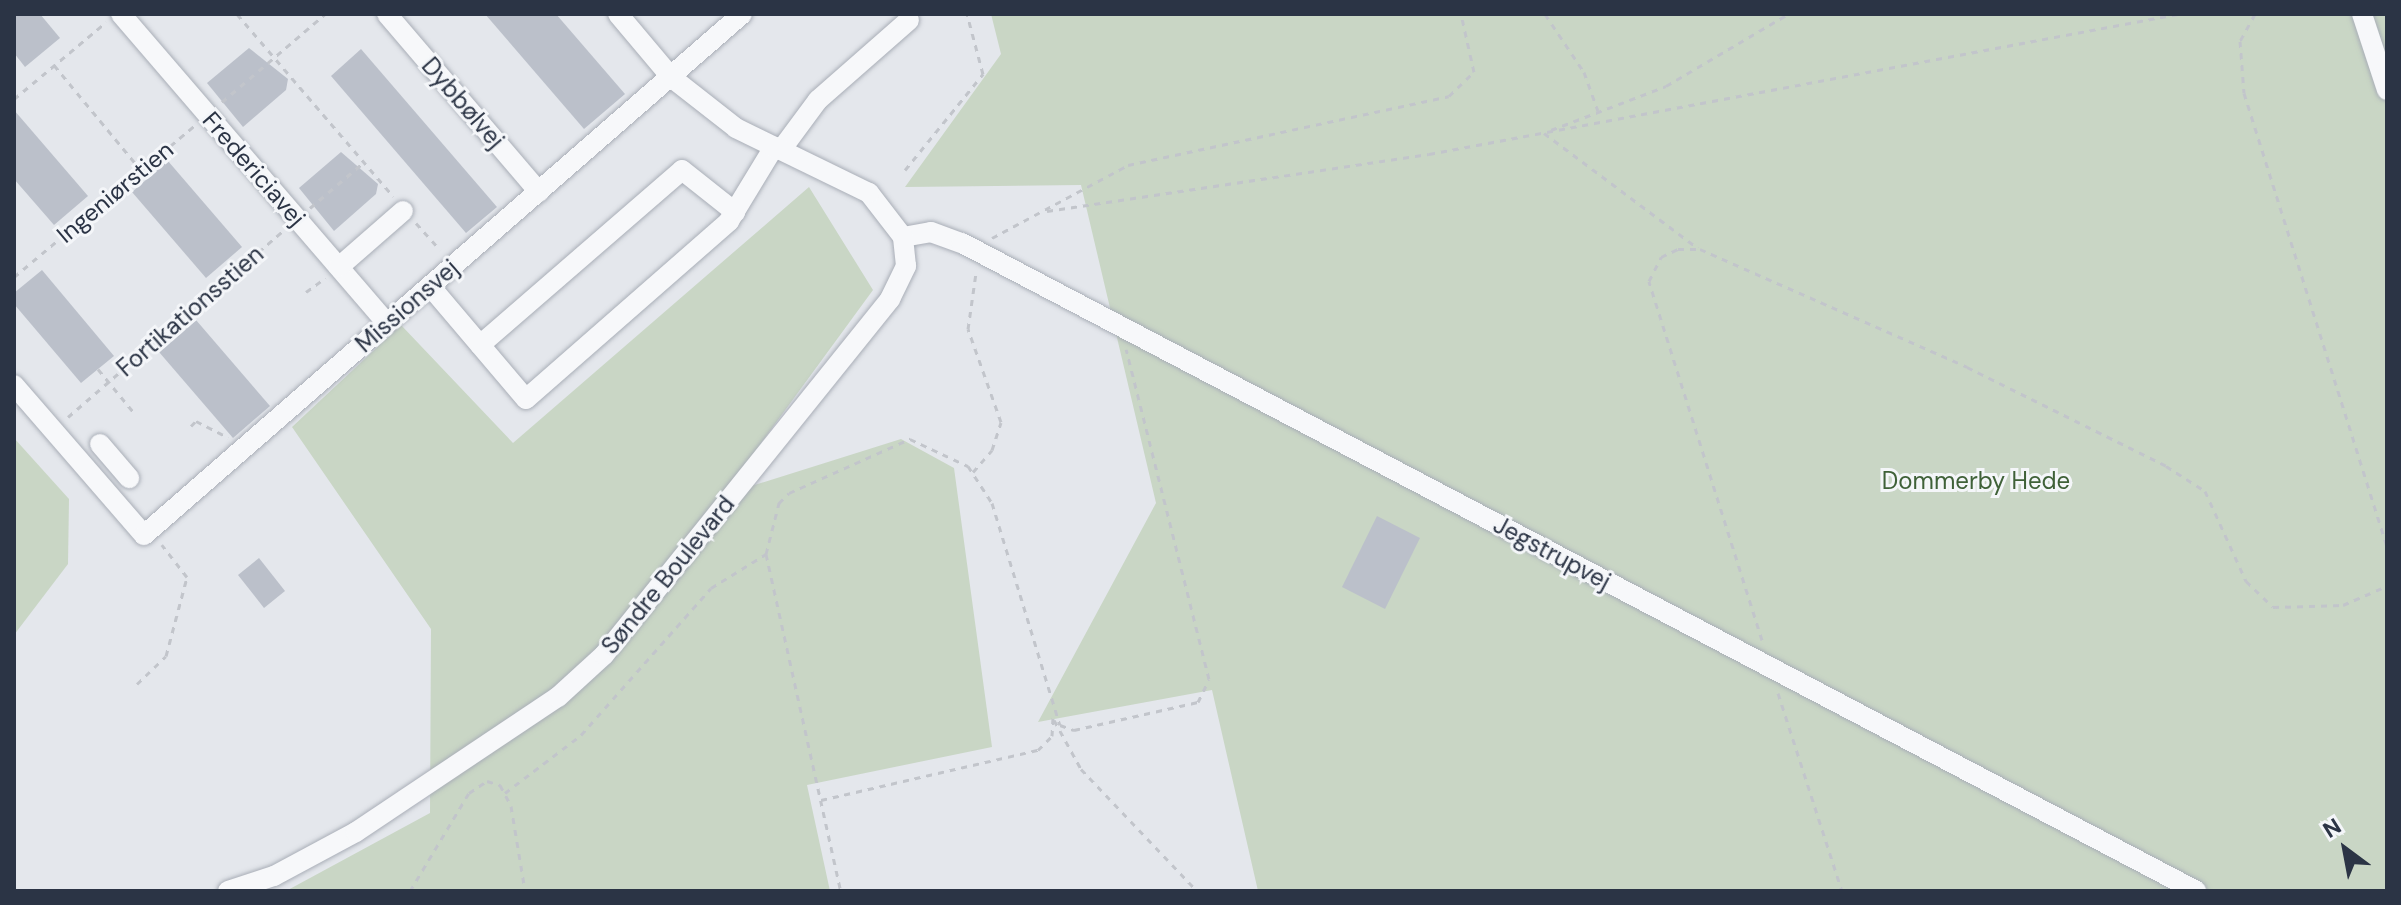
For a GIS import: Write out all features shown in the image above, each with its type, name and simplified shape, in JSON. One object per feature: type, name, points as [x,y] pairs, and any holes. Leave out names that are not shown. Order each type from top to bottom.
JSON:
[{"type":"street","name":"Fredericiavej","points":[[121,14],[387,323]]},
{"type":"street","name":"Dybbølvej","points":[[387,14],[539,192]]},
{"type":"street","points":[[618,14],[671,77],[736,128],[869,193],[903,237]]},
{"type":"street","name":"Missionsvej","points":[[146,532],[742,14]]},
{"type":"street","points":[[2362,14],[2387,90]]},
{"type":"street","points":[[430,286],[526,399],[735,212],[778,148],[818,100],[909,20]]},
{"type":"street","points":[[480,345],[682,170],[735,212]]},
{"type":"street","points":[[339,267],[404,210]]},
{"type":"street","name":"Jegstrupvej","points":[[903,237],[931,232],[982,253],[2196,891]]},
{"type":"street","name":"Søndre Boulevard","points":[[228,891],[274,876],[356,832],[558,697],[604,655],[890,299],[906,266],[903,237]]},
{"type":"street","points":[[14,385],[146,532]]},
{"type":"street","points":[[92,475],[106,451],[129,478]]},
{"type":"path","points":[[14,99],[114,14]]},
{"type":"path","points":[[237,14],[312,105],[453,265]]},
{"type":"path","name":"Ingeniørstien","points":[[15,275],[325,14]]},
{"type":"path","points":[[905,170],[983,74],[967,14]]},
{"type":"path","points":[[973,472],[992,450],[1001,422],[968,329],[971,290],[982,253],[1002,227],[1047,211],[1150,159],[1449,96],[1474,72],[1461,14]]},
{"type":"path","points":[[1545,14],[1584,72],[1599,112]]},
{"type":"path","points":[[1544,133],[1666,86],[1788,14]]},
{"type":"path","points":[[1047,211],[1544,133],[2178,14]]},
{"type":"path","points":[[2255,14],[2240,41],[2244,93],[2387,546]]},
{"type":"path","points":[[54,65],[141,170]]},
{"type":"path","points":[[1544,133],[1700,249],[2166,466],[2205,491],[2246,581],[2273,607],[2343,605],[2387,586]]},
{"type":"path","name":"Fortikationsstien","points":[[52,429],[364,162]]},
{"type":"path","points":[[1700,249],[1661,257],[1649,281],[1842,891]]},
{"type":"path","points":[[306,292],[339,267]]},
{"type":"path","points":[[1053,717],[1074,730],[1198,702],[1208,687],[1120,326]]},
{"type":"path","points":[[98,369],[135,414]]},
{"type":"path","points":[[191,426],[196,421],[244,448]]},
{"type":"path","points":[[841,891],[766,554],[779,503],[789,493],[888,446],[921,438],[973,472],[992,503],[1053,717],[1081,769],[1197,891]]},
{"type":"path","points":[[137,684],[166,656],[187,577],[146,532]]},
{"type":"path","points":[[505,793],[581,735],[711,588],[766,554]]},
{"type":"path","points":[[821,800],[1038,750],[1052,736],[1053,717]]},
{"type":"path","points":[[410,891],[469,793],[487,781],[505,793],[525,891]]},
{"type":"green space","name":"Dommerby Hede","points":[[991,14],[2387,14],[2387,891],[1258,891],[1212,690],[1038,722],[1156,503],[1081,185],[905,187],[1001,54]]},
{"type":"green space","points":[[809,187],[873,290],[723,495],[901,439],[954,468],[992,747],[807,785],[830,891],[286,891],[430,813],[431,629],[292,427],[401,325],[513,443]]},
{"type":"green space","points":[[14,438],[69,499],[68,564],[14,635]]},
{"type":"building","points":[[14,14],[40,14],[60,38],[25,67],[14,53]]},
{"type":"building","points":[[485,14],[556,14],[625,94],[584,129]]},
{"type":"building","points":[[249,48],[288,79],[286,90],[243,127],[207,83]]},
{"type":"building","points":[[361,49],[497,207],[466,233],[331,76]]},
{"type":"building","points":[[14,110],[88,196],[54,225],[14,179]]},
{"type":"building","points":[[341,152],[378,184],[376,194],[334,231],[299,188]]},
{"type":"building","points":[[168,161],[242,247],[206,278],[132,192]]},
{"type":"building","points":[[42,270],[114,356],[81,383],[14,304],[14,293]]},
{"type":"building","points":[[196,320],[270,406],[233,438],[159,352]]},
{"type":"building","points":[[1377,516],[1420,538],[1385,609],[1342,587]]},
{"type":"building","points":[[259,558],[285,591],[264,608],[238,575]]}]
